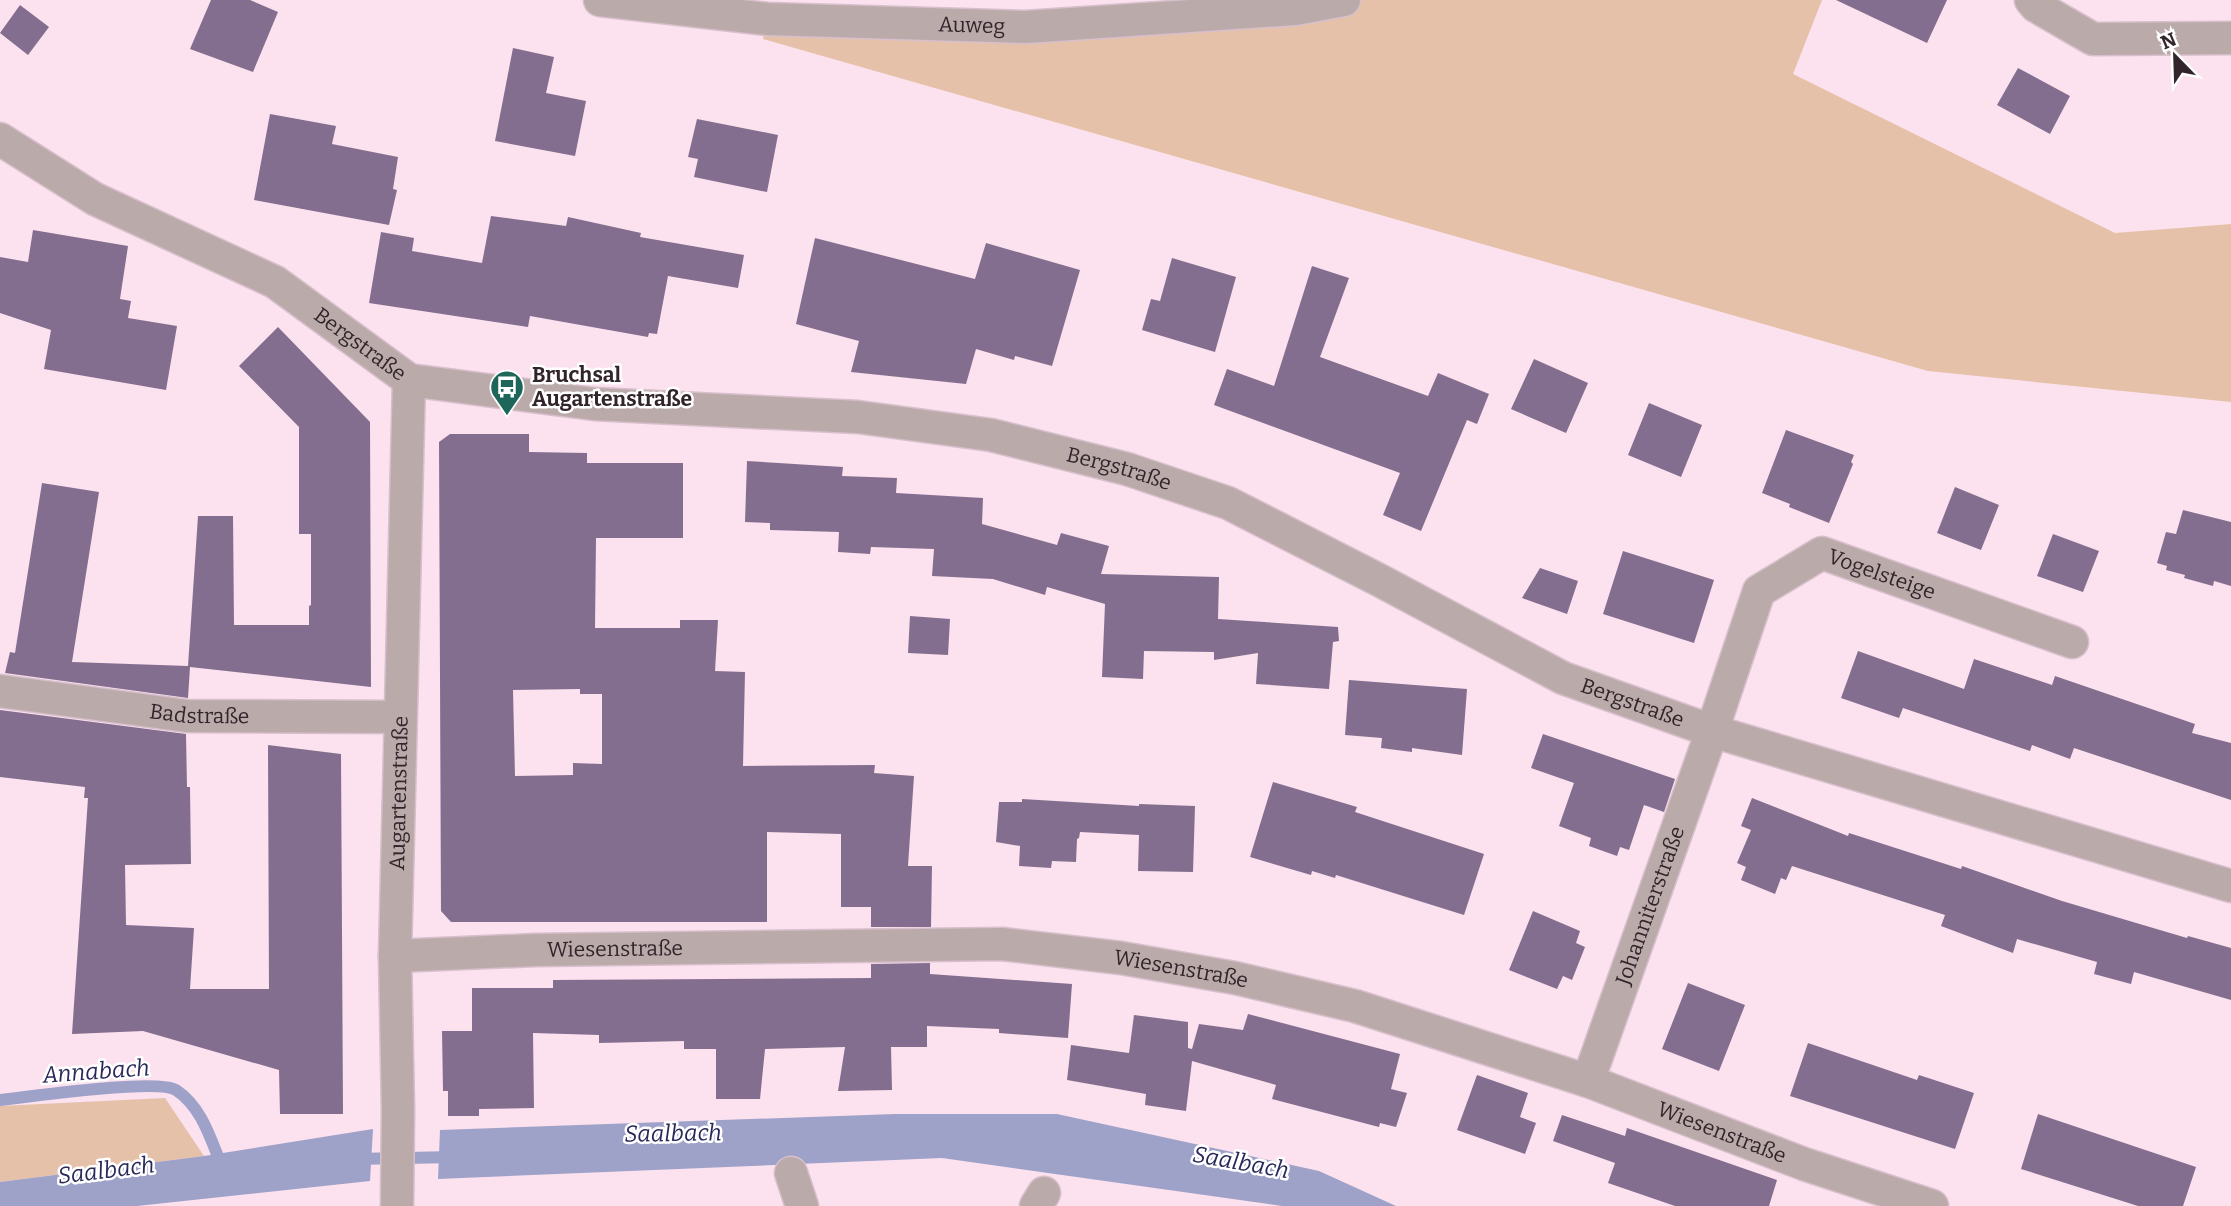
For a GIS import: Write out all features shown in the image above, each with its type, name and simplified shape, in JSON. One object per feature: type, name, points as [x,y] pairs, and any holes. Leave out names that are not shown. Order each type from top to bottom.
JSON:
[{"type":"street","name":"Auweg","points":[[600,0],[767,19],[1026,27],[1295,9],[1344,0]]},
{"type":"street","points":[[2031,0],[2036,6],[2093,39],[2231,38]]},
{"type":"street","name":"Bergstraße","points":[[0,139],[95,199],[275,282],[409,380],[594,404],[858,416],[991,435],[1127,469],[1228,503],[1563,678],[1712,731],[2231,886]]},
{"type":"street","name":"Augartenstraße","points":[[397,1196],[395,956],[409,380]]},
{"type":"street","name":"Vogelsteige","points":[[1712,731],[1759,591],[1822,553],[2072,642]]},
{"type":"street","name":"Badstraße","points":[[0,691],[187,716],[400,717]]},
{"type":"street","name":"Johanniterstraße","points":[[1588,1081],[1712,731]]},
{"type":"street","name":"Wiesenstraße","points":[[395,956],[535,950],[1002,944],[1121,958],[1235,978],[1355,1006],[1588,1081],[1804,1164],[1932,1206]]},
{"type":"street","points":[[791,1173],[802,1206]]},
{"type":"shaded area","points":[[1344,0],[1822,0],[1793,74],[2115,233],[2231,224],[2231,402],[1928,371],[763,39],[767,19],[1026,27]]},
{"type":"shaded area","points":[[165,1098],[204,1156],[0,1182],[0,1106]]},
{"type":"water","points":[[895,1114],[1057,1114],[1319,1171],[1396,1206],[1282,1206],[942,1158],[438,1179],[440,1130]]},
{"type":"water","points":[[373,1129],[370,1181],[137,1206],[0,1206],[0,1182],[204,1156]]},
{"type":"building","points":[[211,0],[250,0],[278,12],[253,72],[190,49]]},
{"type":"building","points":[[1836,0],[1947,0],[1927,43]]},
{"type":"building","points":[[20,5],[49,27],[28,55],[0,33]]},
{"type":"building","points":[[513,48],[554,57],[546,93],[586,101],[575,156],[495,141]]},
{"type":"building","points":[[2018,68],[2070,96],[2050,134],[1997,105]]},
{"type":"building","points":[[270,114],[336,126],[332,144],[398,157],[393,189],[397,190],[389,225],[254,200]]},
{"type":"building","points":[[697,119],[778,135],[767,192],[694,177],[698,159],[688,157]]},
{"type":"building","points":[[491,216],[566,226],[568,217],[641,233],[640,237],[744,255],[738,288],[668,276],[657,334],[649,333],[648,337],[530,316],[528,327],[369,303],[381,232],[414,238],[412,251],[482,263]]},
{"type":"building","points":[[33,230],[128,246],[120,299],[131,301],[128,318],[177,326],[166,390],[44,369],[51,330],[0,313],[0,257],[28,262]]},
{"type":"building","points":[[815,238],[975,279],[986,243],[1080,270],[1052,366],[1015,356],[1014,360],[976,349],[966,384],[851,372],[859,341],[796,324]]},
{"type":"building","points":[[1172,258],[1236,277],[1215,352],[1142,330],[1151,299],[1160,301]]},
{"type":"building","points":[[1312,266],[1349,278],[1320,357],[1428,396],[1438,373],[1489,394],[1477,424],[1467,420],[1421,531],[1383,515],[1400,473],[1214,405],[1227,369],[1274,386]]},
{"type":"building","points":[[278,327],[370,422],[371,687],[190,667],[188,698],[5,673],[10,652],[15,653],[42,483],[99,492],[72,662],[188,666],[198,516],[233,516],[234,625],[309,625],[311,534],[299,534],[299,427],[239,366]]},
{"type":"building","points":[[1534,359],[1588,383],[1566,433],[1511,409]]},
{"type":"building","points":[[1649,403],[1702,425],[1681,477],[1628,455]]},
{"type":"building","points":[[1786,430],[1854,455],[1851,462],[1853,464],[1829,523],[1762,493]]},
{"type":"building","points":[[450,434],[529,434],[529,452],[587,453],[587,463],[683,463],[683,538],[596,538],[595,628],[680,628],[680,620],[718,620],[715,671],[745,672],[743,766],[875,765],[874,773],[914,776],[908,866],[932,866],[931,927],[871,927],[871,907],[841,907],[841,834],[767,832],[767,922],[451,922],[441,911],[439,442]],"holes":[[[580,689],[580,694],[602,694],[602,764],[573,763],[573,775],[515,776],[513,690]]]},
{"type":"building","points":[[747,461],[843,467],[842,476],[897,478],[896,493],[983,498],[982,524],[1057,545],[1061,533],[1109,546],[1101,574],[1219,577],[1218,619],[1338,627],[1339,641],[1333,642],[1329,689],[1256,684],[1258,653],[1214,660],[1214,652],[1144,651],[1143,679],[1102,677],[1105,604],[1047,587],[1045,595],[993,579],[932,576],[934,549],[871,547],[870,554],[838,552],[839,532],[770,530],[770,523],[745,522]]},
{"type":"building","points":[[1955,487],[1999,505],[1981,550],[1937,533]]},
{"type":"building","points":[[2183,510],[2231,522],[2231,586],[2214,581],[2213,586],[2184,578],[2185,575],[2166,570],[2167,566],[2157,563],[2166,532],[2176,534]]},
{"type":"building","points":[[2053,534],[2099,551],[2083,592],[2037,576]]},
{"type":"building","points":[[1623,551],[1714,580],[1694,643],[1603,614]]},
{"type":"building","points":[[1540,568],[1578,581],[1567,614],[1522,598]]},
{"type":"building","points":[[910,616],[950,619],[948,655],[908,653]]},
{"type":"building","points":[[1858,651],[1964,689],[1974,659],[2052,685],[2055,676],[2195,724],[2192,733],[2231,743],[2231,800],[2074,748],[2070,759],[2032,745],[2030,751],[1903,708],[1899,718],[1841,698]]},
{"type":"building","points":[[1349,680],[1467,689],[1462,755],[1412,748],[1412,752],[1381,748],[1382,738],[1345,735]]},
{"type":"building","points":[[0,710],[186,734],[191,864],[125,865],[126,925],[194,928],[190,989],[269,989],[268,745],[341,754],[343,1114],[280,1114],[279,1070],[143,1031],[72,1034],[88,798],[84,798],[85,787],[0,777]]},
{"type":"building","points":[[1543,734],[1675,779],[1664,812],[1644,805],[1629,850],[1620,847],[1617,856],[1589,846],[1591,838],[1559,826],[1574,783],[1531,768]]},
{"type":"building","points":[[1273,782],[1357,807],[1355,812],[1484,854],[1464,915],[1336,875],[1335,878],[1312,871],[1311,875],[1250,857]]},
{"type":"building","points":[[1752,798],[1848,836],[1849,833],[1961,869],[1962,866],[2062,901],[2187,938],[2188,936],[2231,948],[2231,1000],[2134,972],[2131,984],[2094,974],[2097,962],[2017,939],[2013,953],[1941,926],[1945,915],[1792,866],[1786,880],[1781,878],[1775,894],[1741,880],[1746,867],[1737,863],[1751,830],[1741,826]]},
{"type":"building","points":[[1022,799],[1139,806],[1195,806],[1193,872],[1138,871],[1139,835],[1080,832],[1076,862],[1052,861],[1051,868],[1019,866],[1020,846],[996,842],[999,802],[1022,802]]},
{"type":"building","points":[[1533,911],[1580,931],[1576,943],[1585,947],[1572,980],[1563,976],[1557,989],[1509,970]]},
{"type":"building","points":[[930,963],[930,974],[1072,984],[1068,1038],[999,1033],[999,1029],[927,1026],[927,1047],[891,1047],[892,1090],[838,1091],[845,1047],[765,1049],[760,1099],[716,1099],[716,1049],[684,1049],[684,1041],[599,1043],[599,1035],[533,1033],[534,1108],[479,1109],[479,1116],[448,1116],[448,1091],[443,1091],[442,1031],[472,1031],[472,988],[553,988],[553,980],[871,978],[871,964]]},
{"type":"building","points":[[1688,983],[1745,1005],[1719,1071],[1662,1049]]},
{"type":"building","points":[[1248,1014],[1400,1054],[1391,1089],[1407,1093],[1396,1127],[1380,1123],[1379,1127],[1272,1099],[1276,1085],[1192,1061],[1186,1111],[1145,1105],[1146,1094],[1067,1080],[1071,1045],[1129,1053],[1134,1015],[1188,1022],[1188,1048],[1192,1049],[1199,1024],[1243,1030]]},
{"type":"building","points":[[1808,1043],[1917,1080],[1919,1075],[1974,1093],[1955,1149],[1790,1096]]},
{"type":"building","points":[[1477,1075],[1528,1093],[1520,1117],[1536,1123],[1525,1154],[1457,1130]]},
{"type":"building","points":[[2038,1114],[2196,1167],[2183,1206],[2138,1206],[2021,1169]]},
{"type":"building","points":[[1562,1115],[1625,1136],[1627,1128],[1777,1180],[1769,1206],[1675,1206],[1608,1183],[1615,1163],[1553,1141]]},
{"type":"waterway","name":"Annabach","points":[[0,1100],[120,1087],[164,1087],[176,1090],[193,1105],[199,1115],[222,1167]]},
{"type":"waterway","name":"Saalbach","points":[[354,1159],[455,1157]]},
{"type":"place","name":"Bruchsal Augartenstraße","points":[[507,417]]}]
